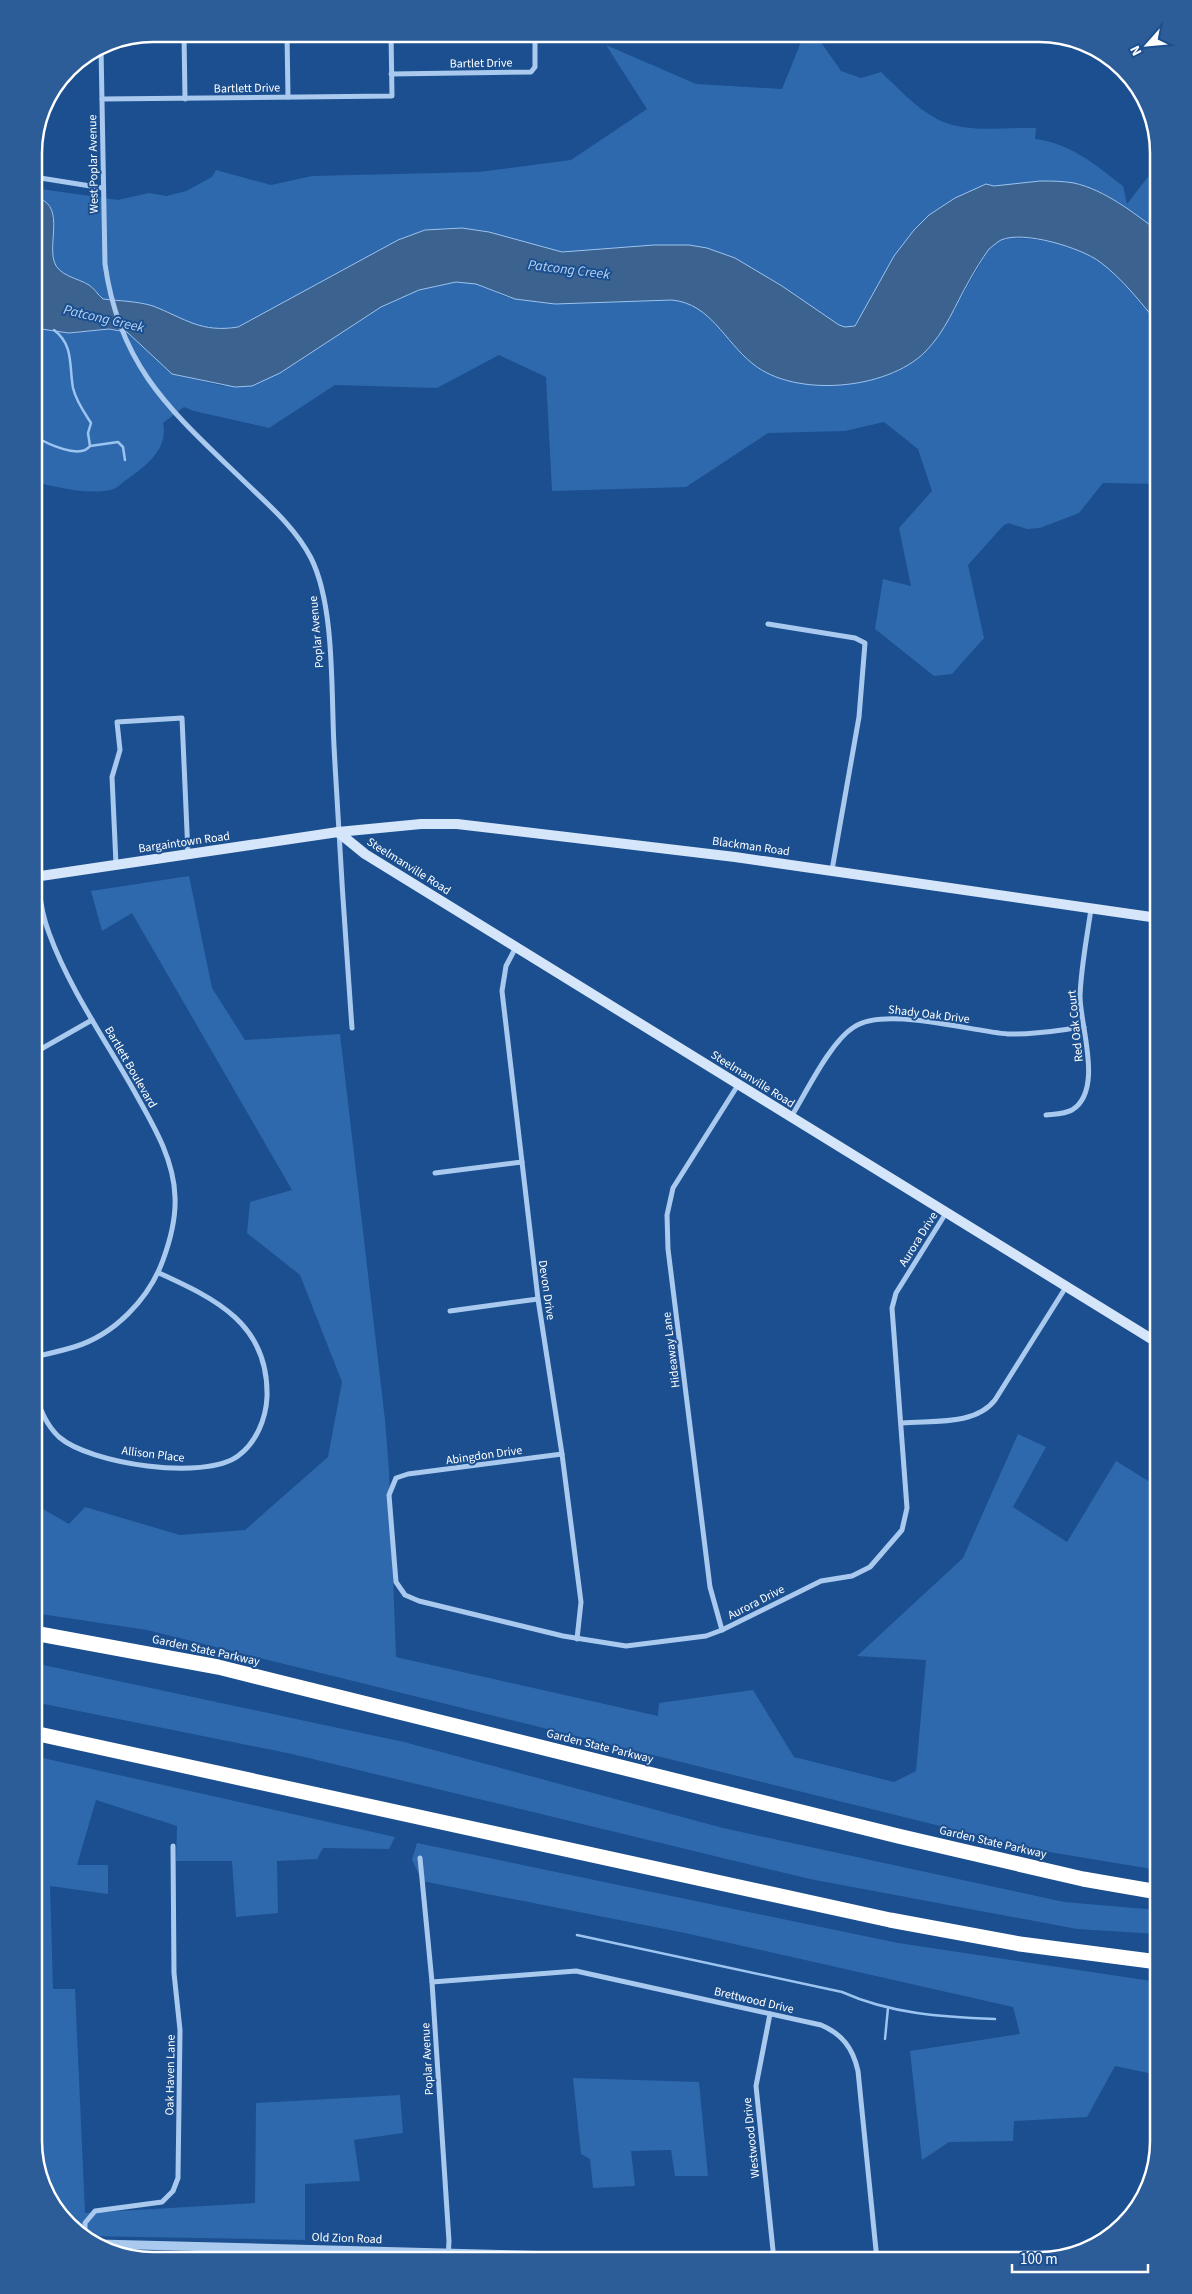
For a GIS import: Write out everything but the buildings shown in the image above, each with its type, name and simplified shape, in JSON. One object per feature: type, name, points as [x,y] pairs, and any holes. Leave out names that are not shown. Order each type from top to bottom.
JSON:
[{"type":"highway","name":"Garden State Parkway","points":[[43,1635],[218,1667],[898,1836],[1083,1879],[1150,1891]]},
{"type":"highway","points":[[43,1735],[890,1920],[1020,1944],[1150,1961]]},
{"type":"main road","name":"Blackman Road","points":[[338,832],[421,824],[474,824],[832,870],[1150,917]]},
{"type":"main road","name":"Bargaintown Road","points":[[43,876],[338,832]]},
{"type":"main road","name":"Steelmanville Road","points":[[338,832],[365,854],[1150,1338]]},
{"type":"street","points":[[184,42],[185,98]]},
{"type":"street","points":[[287,42],[288,97]]},
{"type":"street","points":[[391,42],[391,74]]},
{"type":"street","name":"Bartlet Drive","points":[[391,74],[531,72],[535,67],[535,42]]},
{"type":"street","name":"West Poplar Avenue","points":[[101,56],[104,251],[107,280]]},
{"type":"street","name":"Bartlett Drive","points":[[102,99],[392,96],[391,74]]},
{"type":"street","points":[[43,178],[104,188]]},
{"type":"street","name":"Poplar Avenue","points":[[107,280],[115,313],[134,360],[153,388],[172,411],[294,532],[318,574],[324,598],[327,624],[338,832],[352,1028]]},
{"type":"street","points":[[768,624],[855,638],[865,643],[859,717],[832,870]]},
{"type":"street","points":[[116,864],[112,777],[120,750],[117,722],[182,718],[188,854]]},
{"type":"street","name":"Red Oak Court","points":[[1046,1115],[1072,1110],[1086,1092],[1089,1066],[1080,987],[1091,908]]},
{"type":"street","name":"Bartlett Boulevard","points":[[43,915],[58,956],[92,1020],[156,1130],[172,1174],[175,1197],[173,1223],[158,1272],[147,1293],[130,1312],[112,1327],[76,1347],[43,1355]]},
{"type":"street","name":"Devon Drive","points":[[516,947],[506,966],[502,991],[538,1299],[562,1454],[581,1602],[577,1639]]},
{"type":"street","name":"Shady Oak Drive","points":[[791,1117],[836,1045],[854,1026],[865,1021],[892,1018],[1008,1034],[1084,1027]]},
{"type":"street","points":[[43,1047],[92,1020]]},
{"type":"street","name":"Hideaway Lane","points":[[722,1630],[710,1587],[668,1249],[667,1215],[673,1188],[738,1085]]},
{"type":"street","points":[[436,1173],[522,1162]]},
{"type":"street","name":"Aurora Drive","points":[[408,1474],[396,1478],[389,1493],[396,1582],[402,1593],[419,1601],[577,1639],[626,1646],[706,1636],[821,1581],[852,1576],[870,1567],[902,1530],[907,1508],[892,1308],[896,1294],[946,1212]]},
{"type":"street","name":"Allison Place","points":[[43,1414],[58,1436],[71,1445],[92,1455],[145,1465],[190,1468],[226,1462],[237,1457],[252,1442],[261,1426],[267,1408],[268,1383],[264,1361],[247,1327],[221,1305],[158,1272]]},
{"type":"street","points":[[902,1423],[968,1418],[988,1408],[995,1400],[1066,1287]]},
{"type":"street","points":[[450,1311],[538,1299]]},
{"type":"street","name":"Abingdon Drive","points":[[408,1474],[562,1454]]},
{"type":"street","name":"Oak Haven Lane","points":[[85,2228],[85,2223],[95,2211],[162,2202],[174,2191],[178,2178],[180,2030],[174,1973],[173,1846]]},
{"type":"street","name":"Poplar Avenue","points":[[420,1858],[432,1982],[449,2251]]},
{"type":"street","name":"Brettwood Drive","points":[[432,1982],[576,1971],[820,2025],[832,2030],[841,2036],[855,2057],[876,2252]]},
{"type":"street","name":"Westwood Drive","points":[[770,2014],[756,2086],[773,2252]]},
{"type":"street","name":"Old Zion Road","points":[[114,2244],[352,2251]]},
{"type":"shaded area","points":[[801,43],[821,43],[841,71],[861,78],[881,72],[915,104],[948,124],[986,129],[1036,128],[1035,139],[1060,145],[1071,150],[1123,186],[1127,204],[1150,177],[1150,225],[1122,206],[986,184],[939,208],[914,230],[894,256],[855,326],[845,327],[735,258],[562,252],[489,232],[462,228],[425,230],[398,240],[238,327],[214,328],[194,324],[147,304],[103,299],[89,285],[60,270],[54,261],[53,214],[50,207],[43,201],[43,189],[118,200],[149,193],[167,196],[186,191],[212,177],[216,170],[271,185],[312,176],[479,172],[571,160],[647,109],[606,45],[696,84],[782,89]]},
{"type":"shaded area","points":[[1001,239],[1031,239],[1077,249],[1106,265],[1123,281],[1150,313],[1150,484],[1103,483],[1079,513],[1040,528],[1027,529],[1008,523],[1003,526],[968,565],[984,638],[952,674],[934,676],[875,629],[883,579],[911,586],[899,528],[932,491],[918,449],[884,422],[845,431],[768,433],[686,487],[552,491],[546,377],[499,355],[437,388],[335,385],[269,428],[184,407],[163,423],[162,441],[154,456],[141,469],[114,489],[91,492],[43,484],[43,329],[82,332],[109,329],[127,332],[172,374],[223,386],[280,373],[381,307],[419,290],[456,282],[476,284],[507,297],[527,301],[672,300],[688,302],[701,309],[752,363],[764,372],[782,379],[825,386],[889,375],[939,334],[989,249]]},
{"type":"shaded area","points":[[189,876],[212,988],[245,1040],[340,1034],[385,1420],[389,1471],[396,1657],[658,1716],[659,1703],[753,1690],[794,1757],[894,1782],[916,1771],[926,1660],[857,1656],[963,1558],[1018,1434],[1046,1447],[1013,1507],[1067,1542],[1116,1461],[1150,1482],[1150,1869],[1037,1850],[147,1630],[43,1614],[43,1509],[69,1524],[85,1507],[180,1535],[245,1530],[328,1457],[342,1382],[300,1275],[247,1233],[250,1202],[292,1190],[132,913],[102,931],[91,891]]},
{"type":"shaded area","points":[[43,1665],[404,1742],[723,1828],[1064,1902],[1150,1909],[1150,1934],[1077,1929],[810,1879],[292,1754],[43,1704]]},
{"type":"shaded area","points":[[43,1758],[395,1837],[389,1849],[323,1848],[317,1859],[277,1861],[278,1913],[236,1917],[232,1861],[176,1861],[177,1826],[96,1800],[77,1865],[108,1865],[108,1894],[50,1886],[53,1989],[75,1989],[85,2213],[255,2203],[256,2103],[400,2095],[403,2133],[354,2140],[360,2181],[305,2184],[305,2240],[98,2236],[75,2219],[57,2196],[46,2169],[43,2148]]},
{"type":"shaded area","points":[[417,1843],[898,1943],[1150,1981],[1150,2073],[1115,2066],[1087,2117],[1014,2121],[1013,2141],[949,2142],[922,2160],[910,2051],[1020,2034],[1013,2007],[685,1933],[422,1881],[412,1860]]},
{"type":"shaded area","points":[[573,2078],[699,2082],[708,2176],[675,2176],[671,2150],[631,2151],[635,2186],[593,2188],[590,2159],[581,2154]]},
{"type":"water","name":"Patcong Creek","points":[[1040,181],[1061,181],[1086,186],[1119,203],[1150,225],[1150,313],[1124,283],[1100,262],[1067,246],[1023,237],[1001,240],[989,249],[971,277],[944,327],[925,352],[908,365],[888,375],[840,385],[792,382],[771,375],[753,364],[743,355],[707,316],[697,308],[685,303],[672,300],[555,304],[515,299],[476,284],[456,282],[419,290],[381,307],[280,373],[252,386],[235,387],[172,374],[127,332],[109,329],[69,333],[43,329],[43,201],[50,207],[53,214],[54,261],[56,266],[64,273],[89,285],[103,299],[147,304],[194,324],[214,328],[238,327],[398,240],[425,230],[462,228],[489,232],[562,252],[654,245],[689,245],[707,248],[735,258],[845,327],[855,326],[894,256],[914,230],[929,215],[955,198],[986,184],[994,186]]},
{"type":"waterway","points":[[54,330],[65,342],[68,349],[74,393],[91,423],[88,433],[90,446]]},
{"type":"waterway","points":[[43,440],[71,451],[85,450],[90,446],[118,442],[123,447],[125,460]]},
{"type":"waterway","points":[[577,1935],[842,1992],[898,2010],[956,2017],[995,2019]]},
{"type":"waterway","points":[[885,2039],[888,2008]]}]
